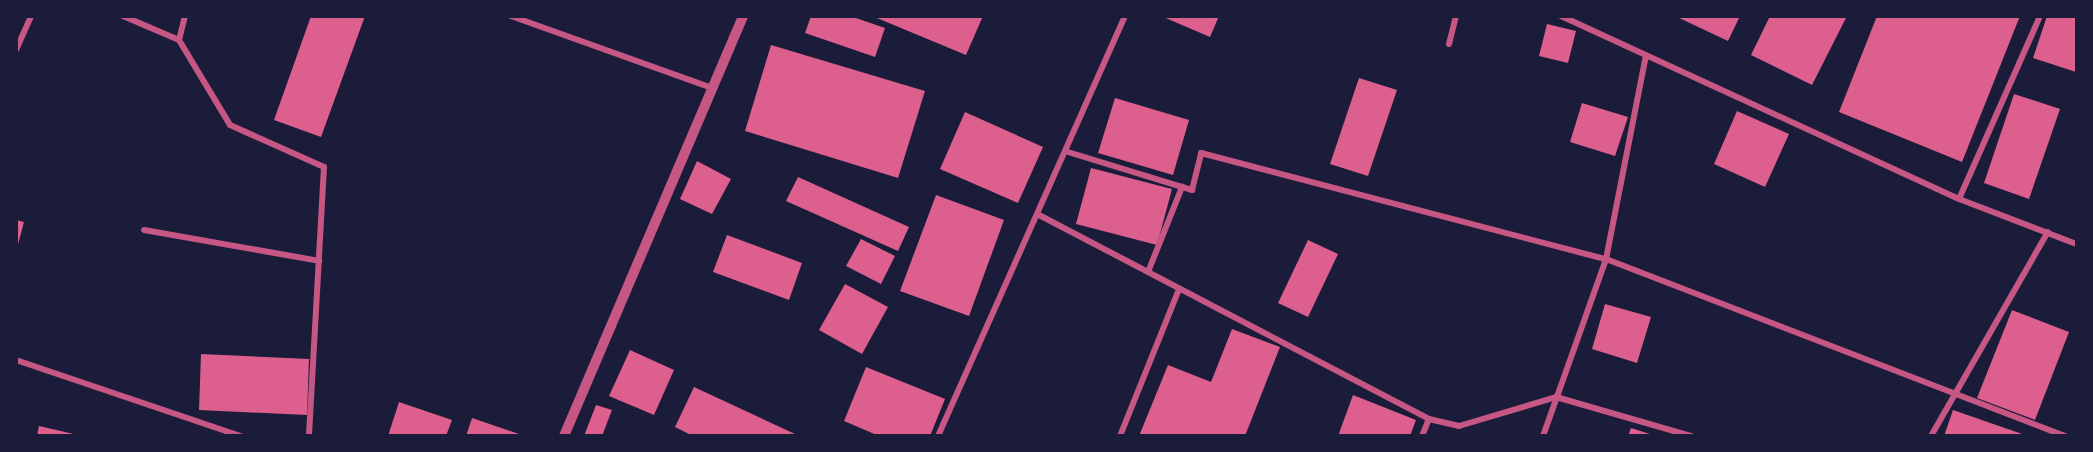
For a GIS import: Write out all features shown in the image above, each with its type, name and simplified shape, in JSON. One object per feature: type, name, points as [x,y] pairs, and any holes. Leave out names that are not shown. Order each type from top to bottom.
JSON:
[{"type":"street","points":[[16,50],[31,16]]},
{"type":"street","points":[[123,16],[179,40],[230,125],[324,167],[309,435]]},
{"type":"street","points":[[179,40],[185,16]]},
{"type":"street","points":[[511,16],[712,88]]},
{"type":"street","points":[[564,435],[743,16]]},
{"type":"street","points":[[938,435],[1068,152],[1125,16]]},
{"type":"street","points":[[1449,44],[1456,16]]},
{"type":"street","points":[[1561,16],[1959,199],[2076,244]]},
{"type":"street","points":[[1959,199],[2040,16]]},
{"type":"street","points":[[1543,435],[1606,259],[1646,56]]},
{"type":"street","points":[[1068,152],[1192,190],[1201,153],[1606,259],[2065,435]]},
{"type":"street","points":[[1148,272],[1182,187]]},
{"type":"street","points":[[1039,216],[1429,419],[1459,426],[1556,398],[1691,435]]},
{"type":"street","points":[[144,230],[319,261]]},
{"type":"street","points":[[1931,435],[1953,393],[2048,232]]},
{"type":"street","points":[[1120,435],[1179,289]]},
{"type":"street","points":[[16,360],[240,435]]},
{"type":"street","points":[[1422,435],[1429,419]]},
{"type":"building","points":[[311,16],[365,16],[321,137],[274,120]]},
{"type":"building","points":[[811,16],[850,16],[885,28],[875,57],[805,33]]},
{"type":"building","points":[[872,16],[983,16],[966,55]]},
{"type":"building","points":[[1161,16],[1219,16],[1210,37]]},
{"type":"building","points":[[1675,16],[1740,16],[1728,41]]},
{"type":"building","points":[[1770,16],[1847,16],[1812,85],[1751,55]]},
{"type":"building","points":[[1877,16],[2020,16],[1962,162],[1839,112]]},
{"type":"building","points":[[2047,16],[2076,16],[2076,72],[2033,58]]},
{"type":"building","points":[[1547,24],[1576,31],[1568,63],[1539,56]]},
{"type":"building","points":[[771,45],[925,91],[898,178],[745,131]]},
{"type":"building","points":[[1359,78],[1397,90],[1368,176],[1330,164]]},
{"type":"building","points":[[2014,94],[2060,109],[2029,199],[1984,183]]},
{"type":"building","points":[[1115,98],[1189,120],[1173,175],[1098,153]]},
{"type":"building","points":[[1582,103],[1628,117],[1615,156],[1570,142]]},
{"type":"building","points":[[1737,111],[1789,134],[1765,187],[1714,164]]},
{"type":"building","points":[[965,112],[1043,147],[1018,203],[940,169]]},
{"type":"building","points":[[697,161],[731,179],[712,214],[680,199]]},
{"type":"building","points":[[1091,168],[1172,189],[1157,245],[1076,224]]},
{"type":"building","points":[[798,177],[909,227],[898,251],[786,201]]},
{"type":"building","points":[[936,195],[1004,220],[969,316],[900,291]]},
{"type":"building","points":[[16,220],[24,222],[17,248],[16,248]]},
{"type":"building","points":[[727,235],[802,263],[789,300],[713,272]]},
{"type":"building","points":[[861,239],[895,256],[881,284],[846,266]]},
{"type":"building","points":[[1308,240],[1338,254],[1308,317],[1278,303]]},
{"type":"building","points":[[845,284],[888,307],[862,354],[819,330]]},
{"type":"building","points":[[1605,304],[1651,317],[1637,363],[1592,349]]},
{"type":"building","points":[[2012,310],[2069,332],[2035,420],[1977,398]]},
{"type":"building","points":[[1232,329],[1280,347],[1245,436],[1139,436],[1168,365],[1211,382]]},
{"type":"building","points":[[630,350],[674,370],[654,415],[609,396]]},
{"type":"building","points":[[201,354],[309,359],[307,415],[199,410]]},
{"type":"building","points":[[866,367],[945,399],[930,436],[879,436],[844,421]]},
{"type":"building","points":[[694,387],[795,434],[693,436],[675,427]]},
{"type":"building","points":[[1353,395],[1416,420],[1410,436],[1338,436]]},
{"type":"building","points":[[399,402],[452,420],[446,436],[388,436]]},
{"type":"building","points":[[596,405],[612,410],[602,436],[584,436]]},
{"type":"building","points":[[1953,410],[2025,435],[2025,436],[1944,436]]},
{"type":"building","points":[[472,418],[522,435],[522,436],[466,436]]},
{"type":"building","points":[[39,426],[78,435],[37,436]]},
{"type":"building","points":[[1631,428],[1653,435],[1653,436],[1628,436]]}]
